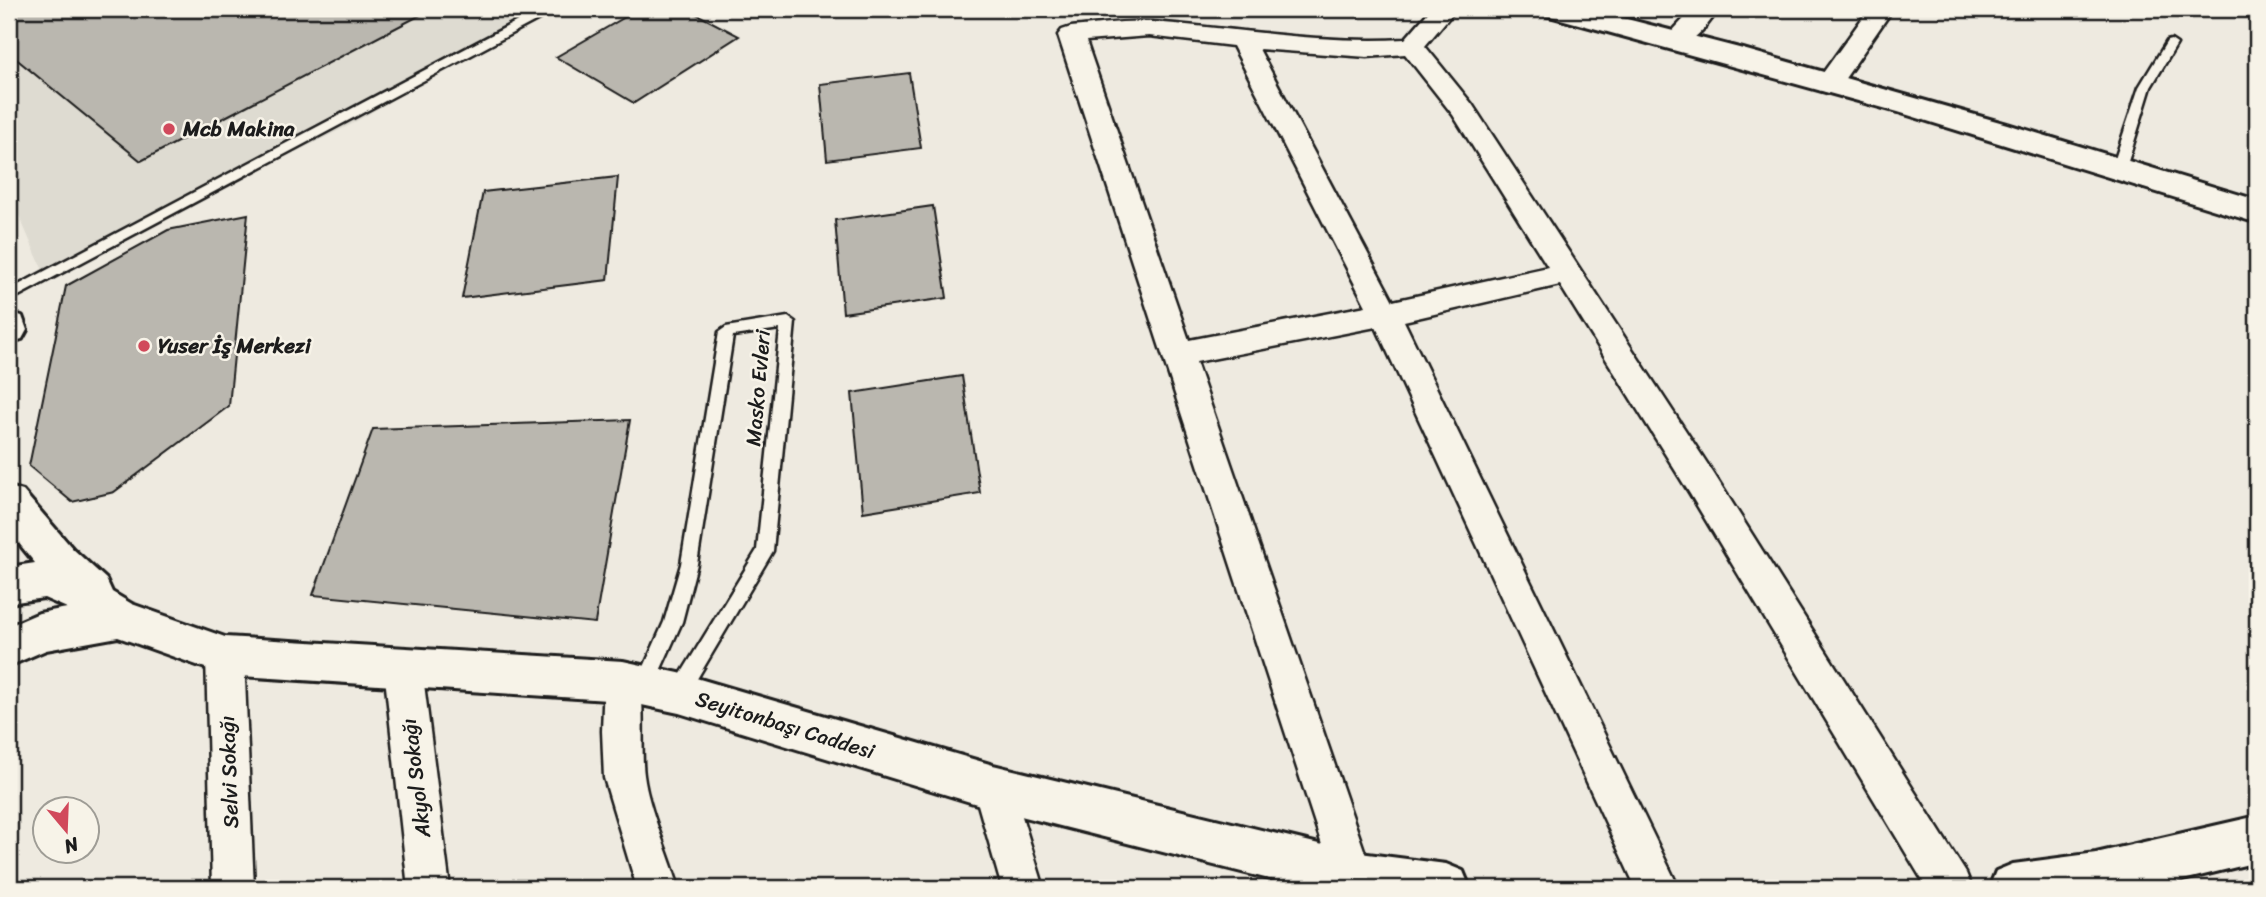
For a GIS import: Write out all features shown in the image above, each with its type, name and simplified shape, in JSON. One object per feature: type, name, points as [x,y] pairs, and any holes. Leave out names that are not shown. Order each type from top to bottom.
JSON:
[{"type":"street","points":[[1352,876],[1071,35],[1149,29],[1242,40],[1367,49],[1412,46],[1444,9]]},
{"type":"street","points":[[1556,9],[1677,40],[2119,168],[2257,212]]},
{"type":"street","points":[[1677,40],[1707,9]]},
{"type":"street","points":[[1828,84],[1881,9]]},
{"type":"street","points":[[1242,40],[1385,314],[1658,888]]},
{"type":"street","points":[[1412,46],[1463,110],[1709,496],[1951,888]]},
{"type":"street","points":[[1178,354],[1385,314],[1567,273]]},
{"type":"street","points":[[9,325],[9,330]]},
{"type":"street","name":"Seyitonbaşı Caddesi","points":[[9,503],[58,561],[118,618]]},
{"type":"street","name":"Seyitonbaşı Caddesi","points":[[9,585],[44,580],[69,587],[118,618],[225,656],[649,686],[992,787],[1352,876],[1446,888]]},
{"type":"street","name":"Seyitonbaşı Caddesi","points":[[9,647],[39,632],[118,618]]},
{"type":"street","name":"Selvi Sokağı","points":[[225,656],[233,888]]},
{"type":"street","name":"Akyol Sokağı","points":[[403,668],[429,888]]},
{"type":"street","points":[[649,686],[621,731],[624,778],[658,888]]},
{"type":"street","points":[[992,787],[1023,888]]},
{"type":"street","points":[[2013,888],[2101,883],[2257,839]]},
{"type":"lane","points":[[9,296],[548,10],[545,9]]},
{"type":"lane","points":[[2119,168],[2145,87],[2171,44]]},
{"type":"lane","name":"Masko Evleri","points":[[788,322],[765,551],[649,686],[673,622],[689,564],[726,332],[788,322]]},
{"type":"shaded area","points":[[9,9],[547,9],[350,125],[45,275],[9,193]]},
{"type":"building","points":[[9,9],[432,9],[141,161],[9,53]]},
{"type":"building","points":[[639,9],[687,9],[739,36],[634,103],[556,57]]},
{"type":"building","points":[[909,73],[921,148],[827,160],[820,84]]},
{"type":"building","points":[[618,177],[608,280],[462,298],[483,192]]},
{"type":"building","points":[[933,206],[947,298],[843,313],[835,220]]},
{"type":"building","name":"Yuser İş Merkezi","points":[[248,214],[229,406],[114,492],[72,502],[29,466],[66,286],[168,230]]},
{"type":"building","points":[[962,376],[980,493],[863,512],[852,393]]},
{"type":"building","points":[[630,420],[595,623],[313,595],[373,429]]},
{"type":"place","name":"Mcb Makina","points":[[169,129]]},
{"type":"place","name":"Yuser İş Merkezi","points":[[144,346]]}]
